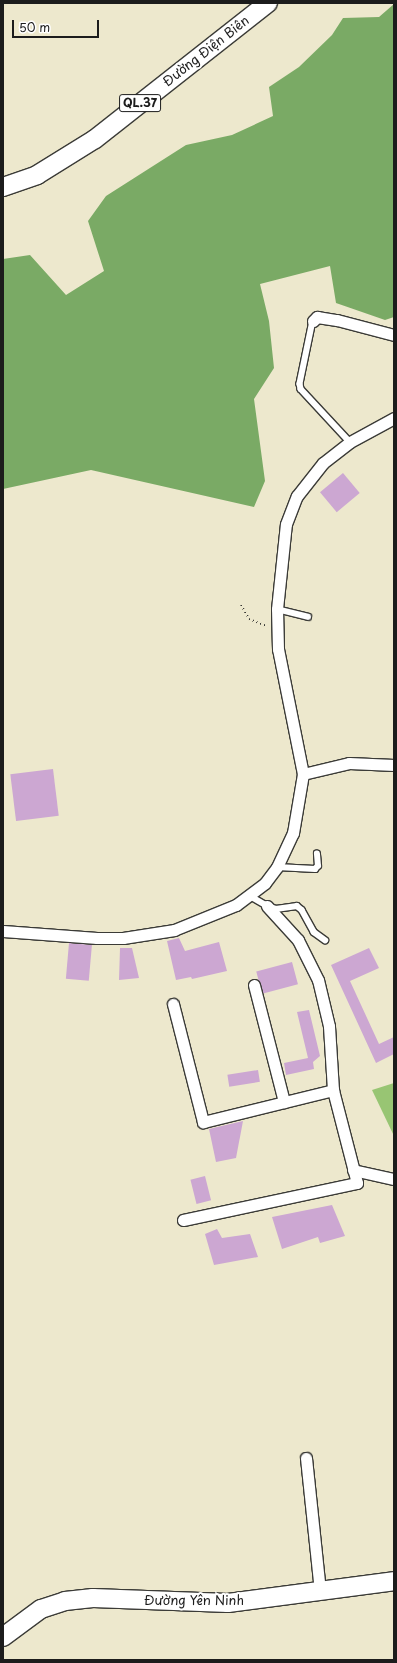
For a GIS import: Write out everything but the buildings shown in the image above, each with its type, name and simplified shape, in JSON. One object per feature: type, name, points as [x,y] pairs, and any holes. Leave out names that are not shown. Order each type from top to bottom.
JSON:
[{"type":"main road","name":"Đường Điện Biên","points":[[3,187],[37,175],[95,138],[268,3]]},
{"type":"main road","name":"Đường Yên Ninh","points":[[3,1637],[41,1609],[65,1601],[93,1598],[228,1603],[394,1581]]},
{"type":"street","points":[[313,321],[317,317],[337,320],[394,335]]},
{"type":"street","points":[[3,931],[97,938],[149,935],[198,922],[220,914],[250,896],[277,867],[293,833],[303,774],[282,672],[277,626],[286,524],[291,509],[314,471],[350,442],[394,418]]},
{"type":"street","points":[[303,774],[348,763],[394,765]]},
{"type":"street","points":[[183,1220],[357,1184],[333,1090],[329,1026],[318,980],[298,940],[267,906]]},
{"type":"street","points":[[254,985],[284,1102]]},
{"type":"street","points":[[173,1004],[203,1122],[333,1090]]},
{"type":"street","points":[[353,1170],[394,1179]]},
{"type":"street","points":[[306,1458],[320,1591]]},
{"type":"lane","points":[[313,321],[300,384],[301,389],[350,442]]},
{"type":"lane","points":[[278,609],[308,617]]},
{"type":"lane","points":[[277,867],[315,869],[318,866],[317,854]]},
{"type":"lane","points":[[250,896],[267,906],[276,909],[297,906],[302,910],[314,932],[325,940]]},
{"type":"path","points":[[241,605],[254,622],[277,626]]},
{"type":"green space","points":[[394,4],[394,317],[385,320],[336,303],[330,266],[260,284],[269,321],[274,368],[254,399],[265,481],[254,507],[91,470],[3,489],[3,259],[30,255],[66,295],[104,271],[88,221],[106,196],[186,145],[232,135],[273,116],[269,87],[299,67],[332,35],[343,18],[379,17]]},
{"type":"green space","points":[[394,1083],[394,1136],[372,1090]]}]
